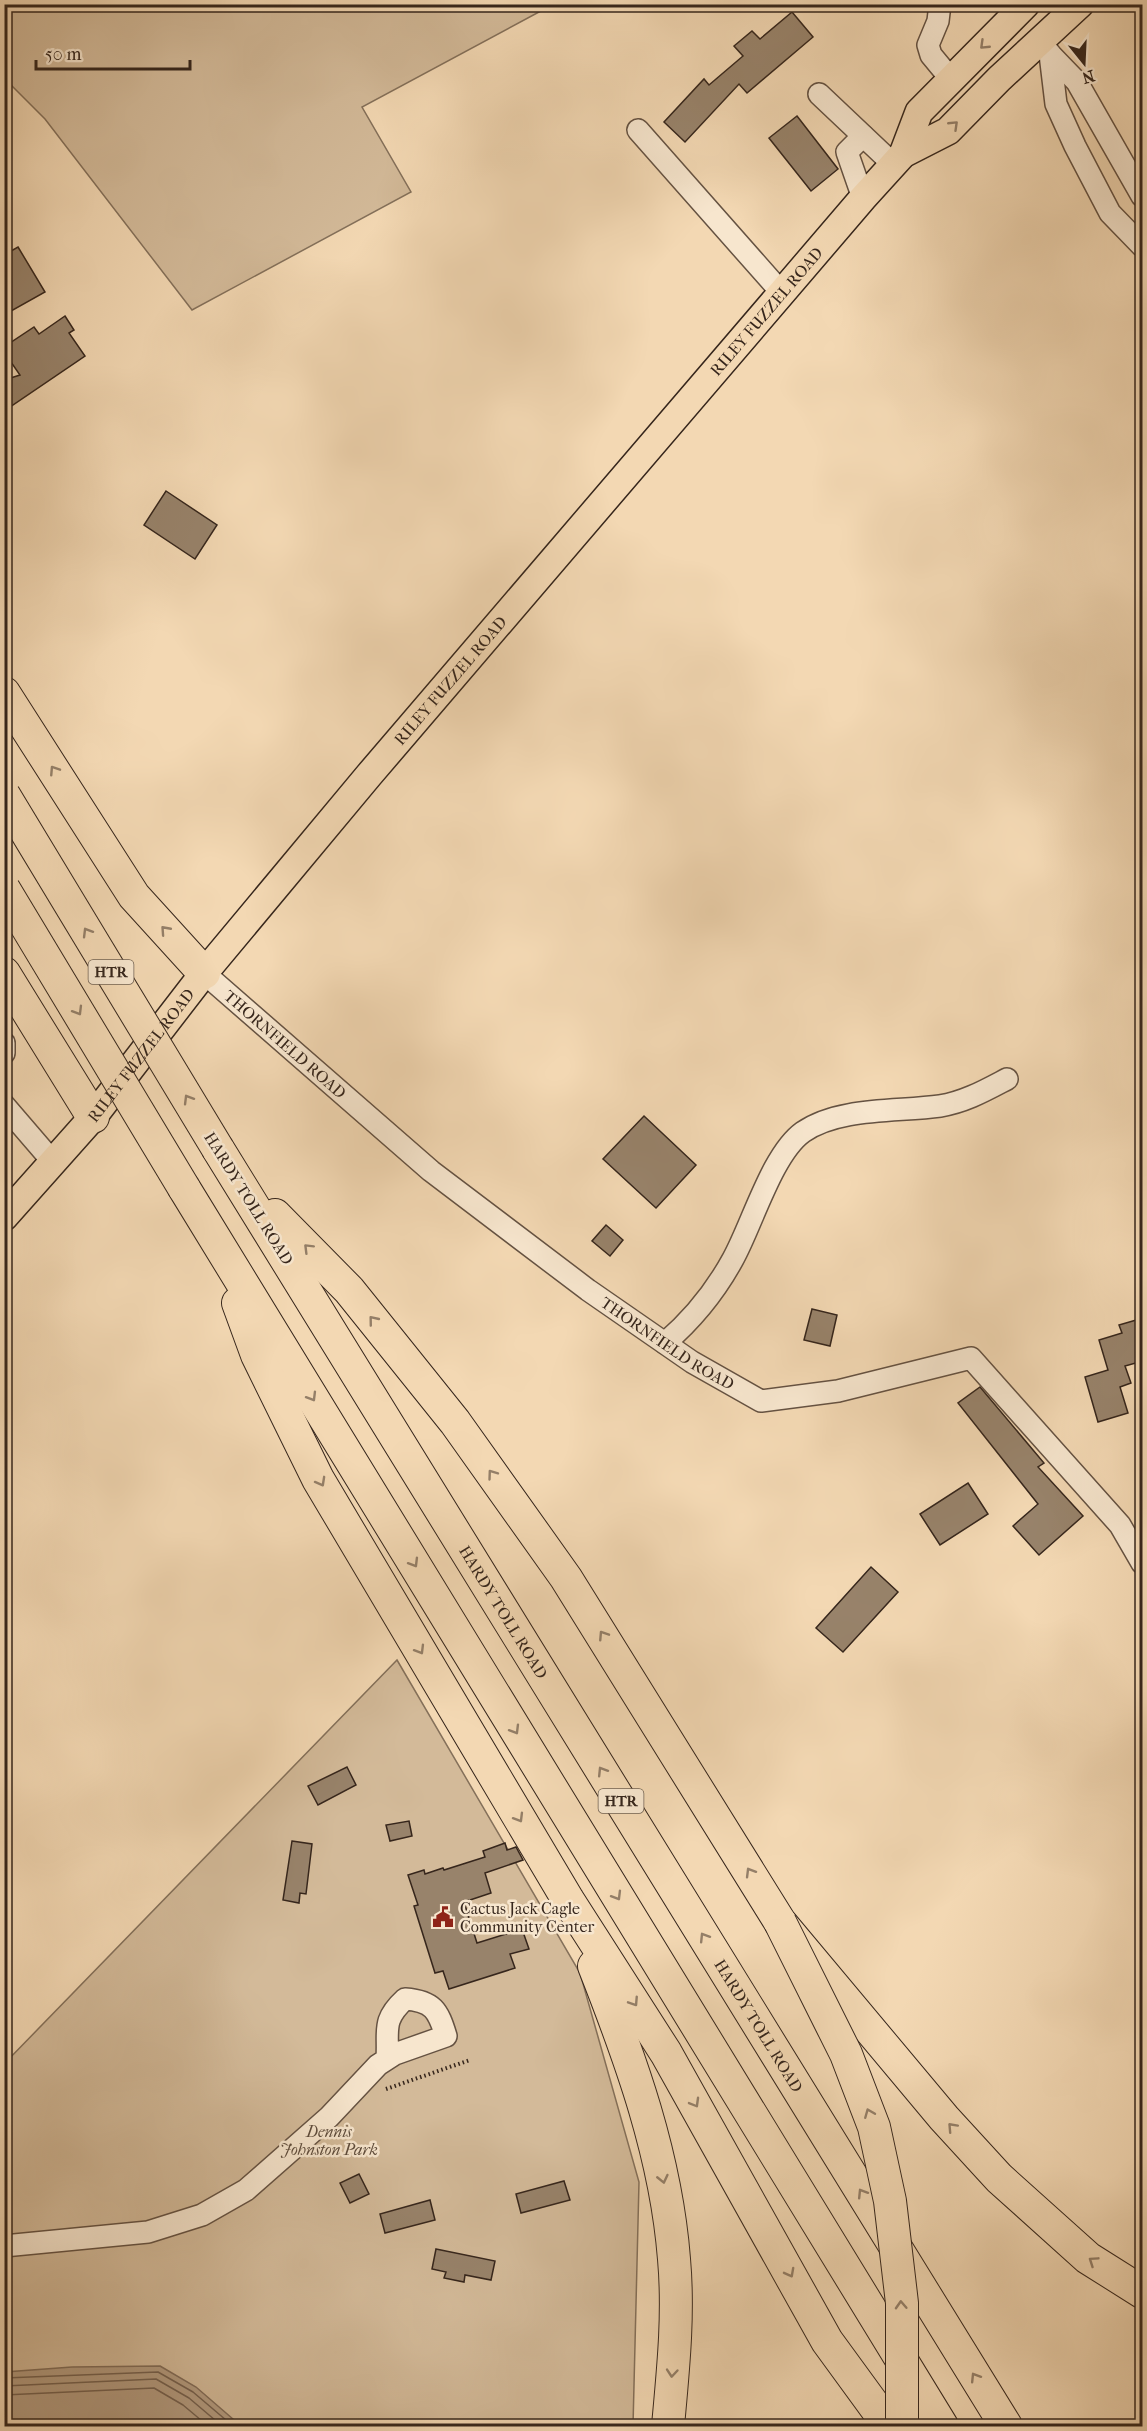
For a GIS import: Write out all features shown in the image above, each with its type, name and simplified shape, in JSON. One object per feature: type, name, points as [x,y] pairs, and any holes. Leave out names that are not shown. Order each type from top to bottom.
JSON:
[{"type":"highway","points":[[4,693],[134,896],[204,974]]},
{"type":"highway","name":"HARDY TOLL ROAD","points":[[4,795],[218,1149],[1006,2427]]},
{"type":"highway","name":"HTR","points":[[4,889],[184,1188],[942,2427]]},
{"type":"highway","points":[[4,973],[93,1117]]},
{"type":"highway","points":[[236,1176],[349,1290],[455,1422],[566,1578],[635,1684],[780,1922],[846,2054],[874,2127],[890,2201],[902,2303],[902,2427]]},
{"type":"highway","points":[[214,1237],[257,1354],[318,1479],[568,1900],[666,2053],[827,2341],[890,2427]]},
{"type":"highway","points":[[568,1900],[632,2062],[666,2195],[674,2259],[676,2328],[668,2427]]},
{"type":"highway","points":[[780,1922],[944,2118],[999,2178],[1088,2258],[1143,2292]]},
{"type":"main road","name":"RILEY FUZZEL ROAD","points":[[4,1217],[93,1117],[204,974],[363,783],[781,292],[898,159],[919,112],[950,78],[1026,4]]},
{"type":"main road","name":"RILEY FUZZEL ROAD","points":[[898,159],[948,131],[1045,48],[1080,4]]},
{"type":"street","points":[[940,4],[938,21],[928,45],[931,55],[950,78]]},
{"type":"street","points":[[1045,48],[1077,82],[1143,196]]},
{"type":"street","points":[[1045,48],[1056,104],[1075,146],[1110,213],[1143,246]]},
{"type":"street","points":[[819,94],[863,136],[898,159]]},
{"type":"street","points":[[638,130],[781,292]]},
{"type":"street","points":[[863,136],[847,152],[863,198]]},
{"type":"street","name":"THORNFIELD ROAD","points":[[204,974],[431,1171],[588,1290],[692,1362],[761,1401],[838,1391],[971,1358],[1120,1525],[1143,1563]]},
{"type":"street","points":[[4,1043],[4,1053]]},
{"type":"street","points":[[665,1343],[704,1305],[734,1259],[777,1166],[792,1142],[801,1133],[824,1122],[870,1111],[951,1103],[968,1099],[1007,1079]]},
{"type":"street","points":[[4,1105],[53,1162]]},
{"type":"street","points":[[4,2246],[148,2232],[202,2215],[246,2190],[329,2117],[378,2065],[387,2060]]},
{"type":"green space","points":[[4,5],[552,5],[362,107],[411,192],[192,310],[45,119],[5,79]]},
{"type":"green space","name":"Dennis Johnston Park","points":[[397,1660],[580,1973],[639,2182],[633,2426],[5,2426],[4,2064]]},
{"type":"water","points":[[160,2366],[196,2387],[241,2426],[5,2426],[5,2372],[72,2367]]},
{"type":"building","points":[[792,12],[813,37],[747,93],[739,84],[685,142],[664,122],[704,79],[709,85],[743,56],[734,46],[752,31],[760,39]]},
{"type":"building","points":[[797,116],[838,169],[811,191],[769,138]]},
{"type":"building","points":[[18,247],[45,292],[4,315],[4,255]]},
{"type":"building","points":[[65,316],[74,330],[69,333],[85,356],[4,411],[4,380],[20,375],[4,352],[4,347],[34,327],[39,334]]},
{"type":"building","points":[[166,491],[217,525],[195,559],[144,525]]},
{"type":"building","points":[[644,1116],[696,1165],[656,1208],[603,1159]]},
{"type":"building","points":[[606,1225],[623,1240],[610,1256],[592,1241]]},
{"type":"building","points":[[812,1309],[837,1315],[830,1346],[804,1340]]},
{"type":"building","points":[[1143,1318],[1143,1361],[1125,1366],[1131,1383],[1120,1387],[1128,1413],[1098,1422],[1085,1377],[1108,1370],[1099,1340],[1122,1333],[1119,1325]]},
{"type":"building","points":[[980,1387],[1044,1463],[1038,1467],[1083,1516],[1039,1555],[1013,1526],[1038,1504],[958,1403]]},
{"type":"building","points":[[968,1483],[988,1514],[940,1545],[920,1514]]},
{"type":"building","points":[[871,1567],[898,1592],[843,1652],[816,1628]]},
{"type":"building","points":[[347,1767],[356,1785],[318,1805],[308,1786]]},
{"type":"building","points":[[409,1821],[412,1836],[390,1841],[386,1825]]},
{"type":"building","points":[[292,1841],[312,1844],[306,1894],[300,1893],[299,1903],[283,1900]]},
{"type":"building","name":"Cactus Jack Cagle Community Center","points":[[505,1843],[507,1850],[516,1847],[523,1860],[485,1873],[491,1893],[464,1902],[477,1943],[522,1929],[529,1949],[510,1954],[515,1968],[449,1989],[443,1971],[435,1973],[414,1906],[418,1905],[408,1875],[424,1870],[425,1874],[443,1868],[444,1870],[485,1857],[483,1851]]},
{"type":"building","points":[[359,2174],[369,2194],[350,2203],[340,2183]]},
{"type":"building","points":[[564,2181],[570,2200],[521,2213],[516,2194]]},
{"type":"building","points":[[430,2200],[435,2220],[385,2233],[380,2214]]},
{"type":"building","points":[[436,2249],[495,2261],[491,2280],[465,2275],[464,2282],[444,2278],[446,2272],[432,2269]]},
{"type":"place","name":"Cactus Jack Cagle Community Center","points":[[443,1917]]}]
